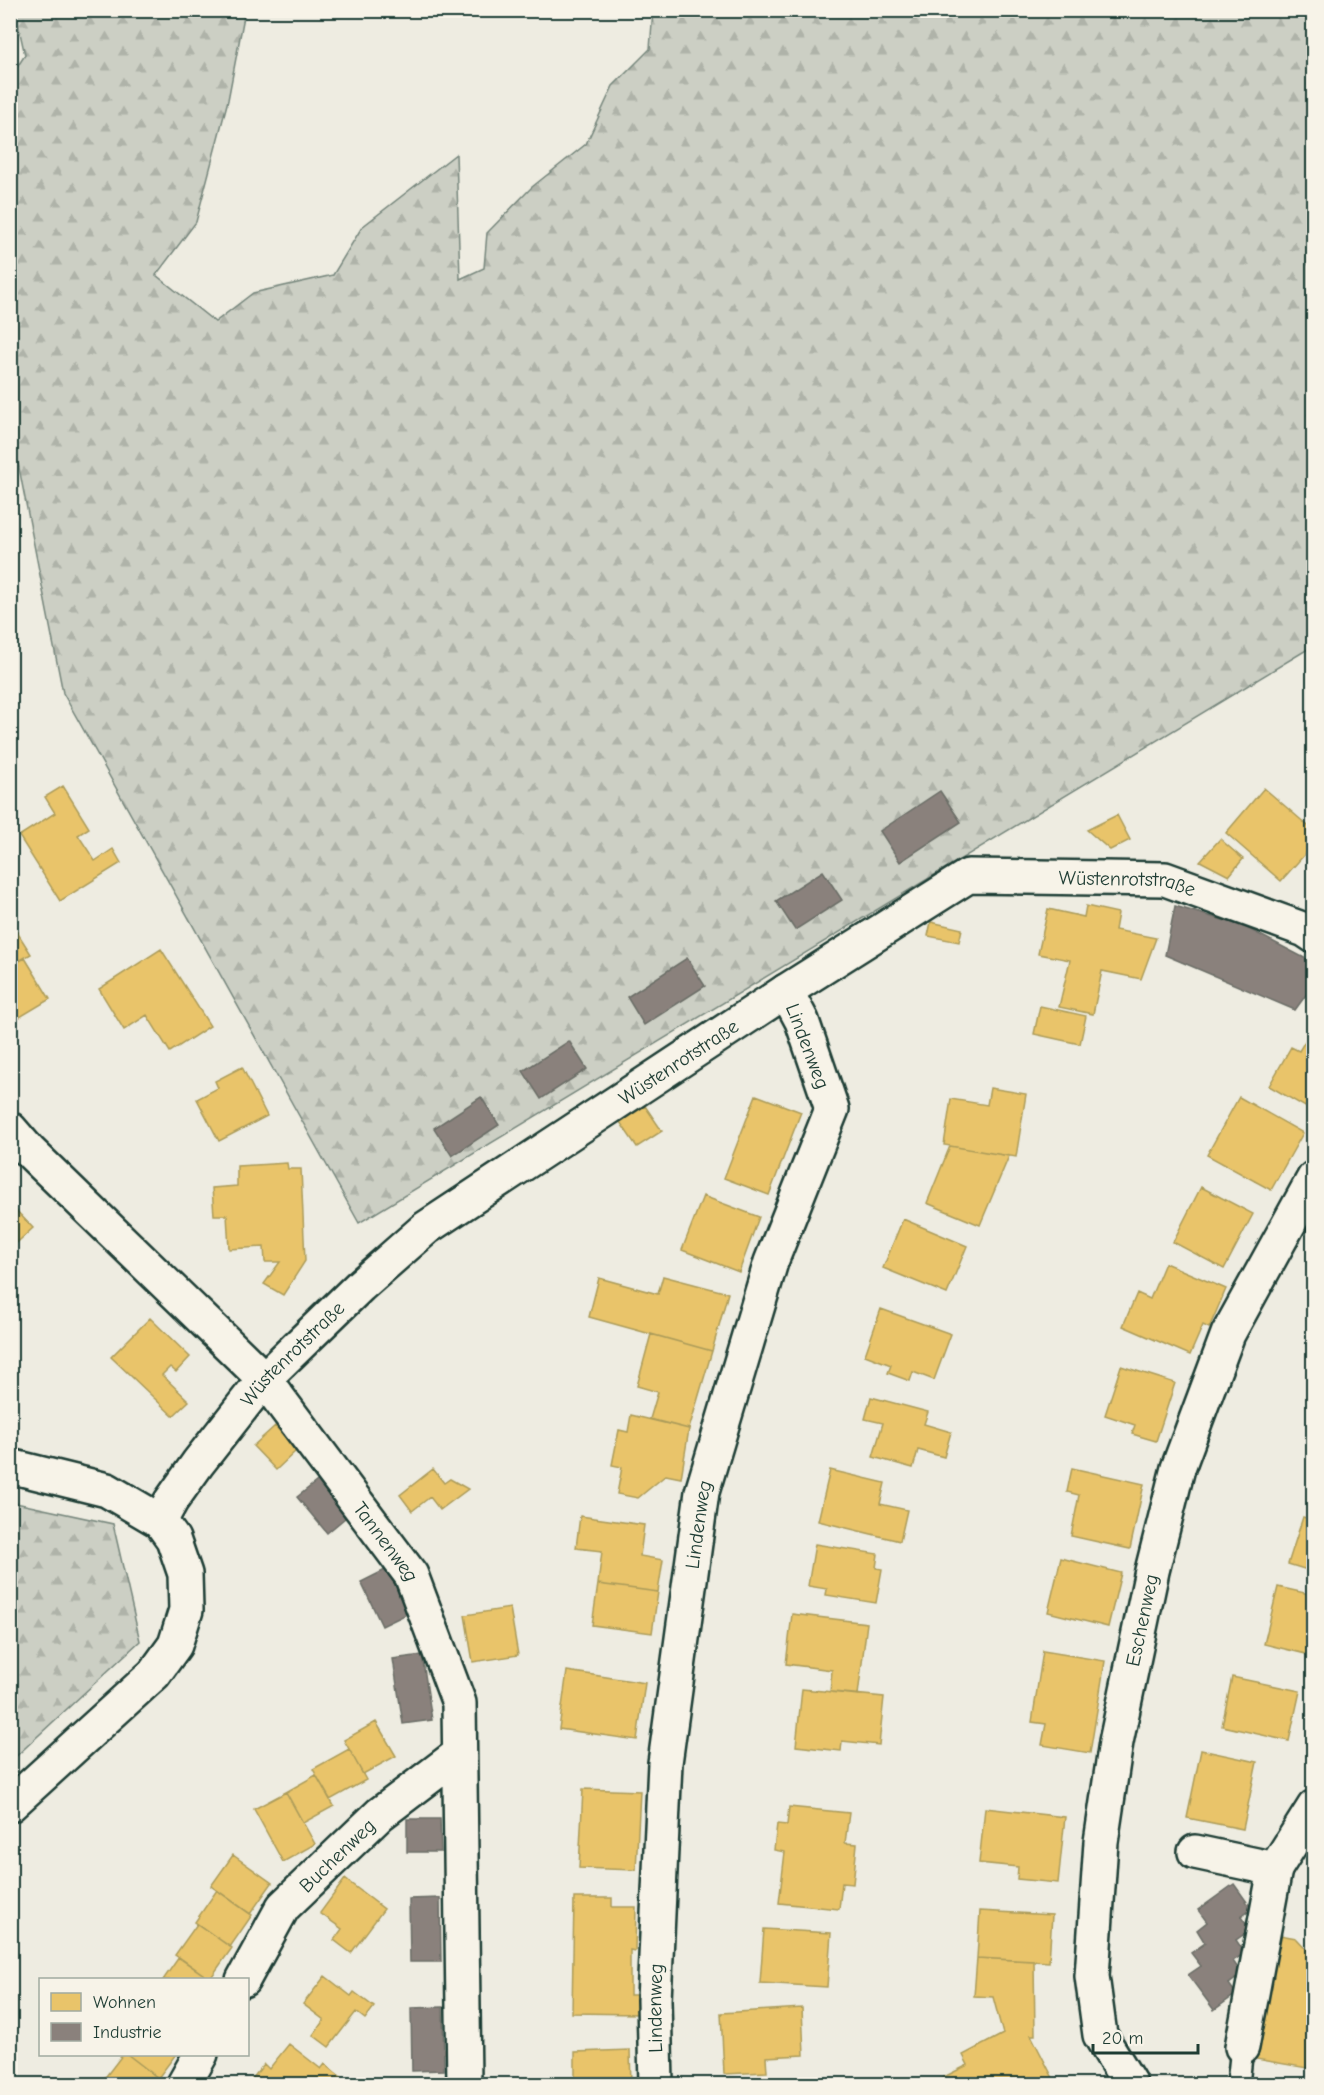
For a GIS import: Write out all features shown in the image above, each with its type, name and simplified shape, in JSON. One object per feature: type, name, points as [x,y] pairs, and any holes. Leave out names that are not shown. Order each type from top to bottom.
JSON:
[{"type":"street","name":"Wüstenrotstraße","points":[[160,1521],[198,1462],[264,1379],[360,1286],[426,1228],[786,992],[968,876],[1165,879],[1305,930],[1314,936]]},
{"type":"street","name":"Lindenweg","points":[[656,2085],[654,2000],[665,1763],[702,1492],[771,1262],[832,1108],[801,1021],[786,992]]},
{"type":"street","name":"Tannenweg","points":[[10,1129],[29,1151],[264,1379],[411,1575],[459,1703],[464,2085]]},
{"type":"street","name":"Eschenweg","points":[[1130,2085],[1100,2035],[1092,1976],[1101,1842],[1116,1742],[1152,1571],[1178,1468],[1228,1334],[1314,1178]]},
{"type":"street","points":[[10,1466],[107,1490],[160,1521],[173,1539],[185,1574],[186,1610],[175,1645],[154,1674],[10,1805]]},
{"type":"street","name":"Buchenweg","points":[[244,1978],[283,1907],[380,1814],[458,1755]]},
{"type":"street","points":[[1242,2047],[1275,1869],[1314,1807]]},
{"type":"street","points":[[1195,1852],[1275,1869]]},
{"type":"street","points":[[184,2085],[200,2056]]},
{"type":"lane","points":[[1238,2085],[1242,2047]]},
{"type":"green space","points":[[15,11],[245,11],[228,100],[196,222],[156,275],[215,322],[253,293],[333,275],[362,227],[456,154],[460,279],[484,268],[487,233],[532,187],[586,144],[613,86],[650,49],[653,11],[1313,11],[1313,646],[359,1223],[63,693],[11,427],[10,78],[25,55]]},
{"type":"green space","points":[[11,1502],[113,1524],[140,1641],[11,1761]]},
{"type":"building: Wohnen","points":[[63,786],[89,828],[78,835],[95,861],[113,849],[121,863],[60,901],[19,836],[55,813],[45,797]]},
{"type":"building: Wohnen","points":[[1264,788],[1314,831],[1314,844],[1281,881],[1226,833]]},
{"type":"building: Wohnen","points":[[1117,815],[1130,840],[1110,850],[1087,830]]},
{"type":"building: Wohnen","points":[[1220,839],[1243,859],[1229,876],[1200,861]]},
{"type":"building: Wohnen","points":[[1086,906],[1118,913],[1115,930],[1156,938],[1141,979],[1102,971],[1093,1014],[1059,1007],[1070,960],[1038,954],[1048,909],[1084,917]]},
{"type":"building: Wohnen","points":[[10,921],[31,954],[10,966]]},
{"type":"building: Wohnen","points":[[931,922],[962,929],[959,942],[928,936]]},
{"type":"building: Wohnen","points":[[161,949],[210,1026],[170,1052],[147,1015],[124,1030],[99,989]]},
{"type":"building: Wohnen","points":[[25,958],[50,999],[10,1023],[10,966]]},
{"type":"building: Wohnen","points":[[1040,1006],[1086,1016],[1080,1044],[1034,1034]]},
{"type":"building: Wohnen","points":[[1311,1031],[1314,1033],[1314,1112],[1269,1086],[1291,1047],[1299,1051]]},
{"type":"building: Wohnen","points":[[242,1067],[267,1116],[219,1141],[197,1099],[218,1088],[215,1081]]},
{"type":"building: Wohnen","points":[[990,1088],[1026,1094],[1016,1157],[944,1145],[951,1099],[987,1105]]},
{"type":"building: Wohnen","points":[[756,1095],[801,1112],[769,1195],[724,1178]]},
{"type":"building: Wohnen","points":[[1239,1097],[1303,1133],[1271,1190],[1207,1155]]},
{"type":"building: Wohnen","points":[[645,1106],[662,1131],[637,1147],[620,1122]]},
{"type":"building: Wohnen","points":[[950,1146],[1009,1156],[980,1225],[927,1203]]},
{"type":"building: Wohnen","points":[[287,1163],[288,1169],[301,1169],[305,1261],[283,1295],[264,1284],[280,1262],[265,1262],[264,1247],[229,1249],[227,1215],[214,1215],[212,1188],[237,1186],[237,1166]]},
{"type":"building: Wohnen","points":[[1201,1187],[1253,1214],[1224,1269],[1173,1242]]},
{"type":"building: Wohnen","points":[[703,1196],[759,1217],[739,1272],[682,1250]]},
{"type":"building: Wohnen","points":[[10,1204],[33,1228],[10,1249]]},
{"type":"building: Wohnen","points":[[903,1219],[967,1246],[947,1294],[883,1268]]},
{"type":"building: Wohnen","points":[[1165,1263],[1226,1289],[1209,1328],[1203,1325],[1190,1355],[1123,1326],[1137,1293],[1150,1299]]},
{"type":"building: Wohnen","points":[[663,1276],[728,1293],[712,1351],[589,1317],[599,1278],[658,1294]]},
{"type":"building: Wohnen","points":[[881,1309],[951,1334],[934,1380],[913,1372],[910,1381],[888,1373],[891,1365],[865,1355]]},
{"type":"building: Wohnen","points":[[150,1318],[190,1357],[176,1372],[170,1367],[162,1375],[189,1401],[173,1416],[111,1357]]},
{"type":"building: Wohnen","points":[[651,1334],[712,1351],[689,1429],[650,1419],[658,1392],[637,1386]]},
{"type":"building: Wohnen","points":[[1121,1366],[1175,1383],[1156,1441],[1132,1434],[1135,1425],[1105,1415]]},
{"type":"building: Wohnen","points":[[871,1397],[928,1412],[924,1424],[951,1432],[944,1457],[918,1450],[913,1468],[873,1457],[883,1423],[865,1419]]},
{"type":"building: Wohnen","points":[[631,1415],[689,1429],[681,1478],[666,1475],[638,1498],[617,1494],[622,1467],[612,1465],[619,1430],[628,1432]]},
{"type":"building: Wohnen","points":[[275,1426],[297,1450],[276,1470],[253,1446]]},
{"type":"building: Wohnen","points":[[1072,1468],[1144,1484],[1130,1549],[1071,1536],[1079,1495],[1067,1492]]},
{"type":"building: Wohnen","points":[[433,1469],[444,1483],[450,1479],[468,1489],[440,1510],[430,1497],[412,1511],[400,1495]]},
{"type":"building: Wohnen","points":[[830,1470],[885,1483],[880,1504],[907,1510],[900,1541],[818,1521]]},
{"type":"building: Wohnen","points":[[580,1516],[644,1525],[640,1556],[663,1560],[658,1592],[598,1584],[602,1551],[576,1548]]},
{"type":"building: Wohnen","points":[[1303,1517],[1314,1520],[1314,1572],[1288,1564]]},
{"type":"building: Wohnen","points":[[815,1544],[878,1554],[876,1568],[882,1569],[876,1603],[826,1595],[827,1589],[808,1586]]},
{"type":"building: Wohnen","points":[[1061,1558],[1121,1573],[1108,1627],[1048,1612]]},
{"type":"building: Wohnen","points":[[598,1584],[658,1592],[652,1633],[592,1625]]},
{"type":"building: Wohnen","points":[[1278,1587],[1314,1595],[1314,1656],[1264,1644]]},
{"type":"building: Wohnen","points":[[510,1608],[518,1655],[473,1662],[465,1615]]},
{"type":"building: Wohnen","points":[[792,1614],[867,1623],[858,1695],[830,1692],[832,1670],[786,1664]]},
{"type":"building: Wohnen","points":[[1043,1651],[1105,1661],[1090,1753],[1042,1745],[1046,1724],[1032,1722]]},
{"type":"building: Wohnen","points":[[567,1671],[645,1683],[637,1740],[559,1729]]},
{"type":"building: Wohnen","points":[[1232,1677],[1300,1691],[1289,1741],[1222,1726]]},
{"type":"building: Wohnen","points":[[802,1689],[884,1697],[879,1745],[842,1741],[841,1751],[796,1746]]},
{"type":"building: Wohnen","points":[[376,1722],[396,1756],[363,1774],[344,1740]]},
{"type":"building: Wohnen","points":[[349,1749],[366,1780],[330,1800],[313,1769]]},
{"type":"building: Wohnen","points":[[1201,1750],[1257,1762],[1243,1829],[1187,1818]]},
{"type":"building: Wohnen","points":[[316,1775],[334,1806],[303,1823],[286,1792]]},
{"type":"building: Wohnen","points":[[583,1789],[640,1791],[636,1870],[579,1868]]},
{"type":"building: Wohnen","points":[[286,1792],[315,1844],[283,1862],[254,1809]]},
{"type":"building: Wohnen","points":[[789,1807],[849,1813],[845,1843],[857,1844],[853,1884],[842,1883],[839,1909],[779,1903],[785,1852],[774,1850],[777,1824],[787,1825]]},
{"type":"building: Wohnen","points":[[985,1808],[1065,1817],[1058,1883],[1017,1879],[1018,1867],[979,1863]]},
{"type":"building: Wohnen","points":[[233,1855],[272,1883],[250,1914],[211,1886]]},
{"type":"building: Wohnen","points":[[345,1879],[384,1909],[351,1953],[334,1940],[342,1929],[320,1913]]},
{"type":"building: Wohnen","points":[[217,1890],[252,1915],[230,1947],[195,1922]]},
{"type":"building: Wohnen","points":[[574,1898],[612,1898],[612,1907],[636,1907],[635,1951],[630,1950],[630,1995],[641,1995],[640,2014],[572,2013]]},
{"type":"building: Wohnen","points":[[980,1911],[1052,1915],[1049,1962],[977,1958]]},
{"type":"building: Wohnen","points":[[197,1924],[232,1948],[211,1978],[175,1955]]},
{"type":"building: Wohnen","points":[[764,1929],[831,1933],[827,1987],[760,1983]]},
{"type":"building: Wohnen","points":[[1280,1935],[1296,1938],[1314,1957],[1314,2026],[1307,2068],[1256,2059]]},
{"type":"building: Wohnen","points":[[179,1957],[209,1978],[164,1978]]},
{"type":"building: Wohnen","points":[[977,1958],[1034,1961],[1035,2035],[1031,2035],[1056,2084],[930,2084],[968,2065],[963,2055],[1003,2034],[993,1997],[974,1996]]},
{"type":"building: Wohnen","points":[[325,1976],[351,1996],[354,1992],[374,2007],[365,2019],[356,2012],[329,2047],[313,2035],[324,2020],[303,2004]]},
{"type":"building: Wohnen","points":[[802,2008],[804,2055],[766,2057],[767,2072],[724,2074],[721,2013]]},
{"type":"building: Wohnen","points":[[289,2044],[321,2069],[325,2064],[346,2081],[343,2084],[248,2084],[264,2064],[269,2069]]},
{"type":"building: Wohnen","points":[[630,2050],[631,2084],[575,2084],[575,2052]]},
{"type":"building: Wohnen","points":[[121,2056],[130,2056],[162,2081],[159,2084],[100,2084]]},
{"type":"building: Wohnen","points":[[130,2056],[174,2056],[158,2078]]},
{"type":"building: Industrie","points":[[940,791],[961,822],[900,862],[880,831]]},
{"type":"building: Industrie","points":[[823,871],[842,900],[795,930],[776,901]]},
{"type":"building: Industrie","points":[[1175,906],[1243,926],[1314,963],[1314,984],[1295,1010],[1165,955]]},
{"type":"building: Industrie","points":[[687,958],[705,986],[644,1025],[627,997]]},
{"type":"building: Industrie","points":[[569,1041],[587,1069],[541,1099],[523,1071]]},
{"type":"building: Industrie","points":[[481,1097],[499,1125],[452,1156],[434,1128]]},
{"type":"building: Industrie","points":[[321,1478],[351,1513],[327,1533],[297,1497]]},
{"type":"building: Industrie","points":[[387,1569],[409,1613],[382,1626],[361,1582]]},
{"type":"building: Industrie","points":[[422,1655],[432,1720],[403,1724],[393,1659]]},
{"type":"building: Industrie","points":[[407,1819],[440,1819],[441,1852],[407,1852]]},
{"type":"building: Industrie","points":[[1234,1884],[1252,1909],[1241,1917],[1250,1930],[1236,1940],[1245,1953],[1233,1961],[1242,1974],[1229,1984],[1236,1994],[1214,2010],[1188,1975],[1201,1966],[1191,1953],[1205,1943],[1197,1930],[1207,1922],[1198,1910]]},
{"type":"building: Industrie","points":[[440,1898],[441,1962],[410,1962],[409,1899]]},
{"type":"building: Industrie","points":[[443,2007],[444,2070],[412,2071],[411,2008]]}]
